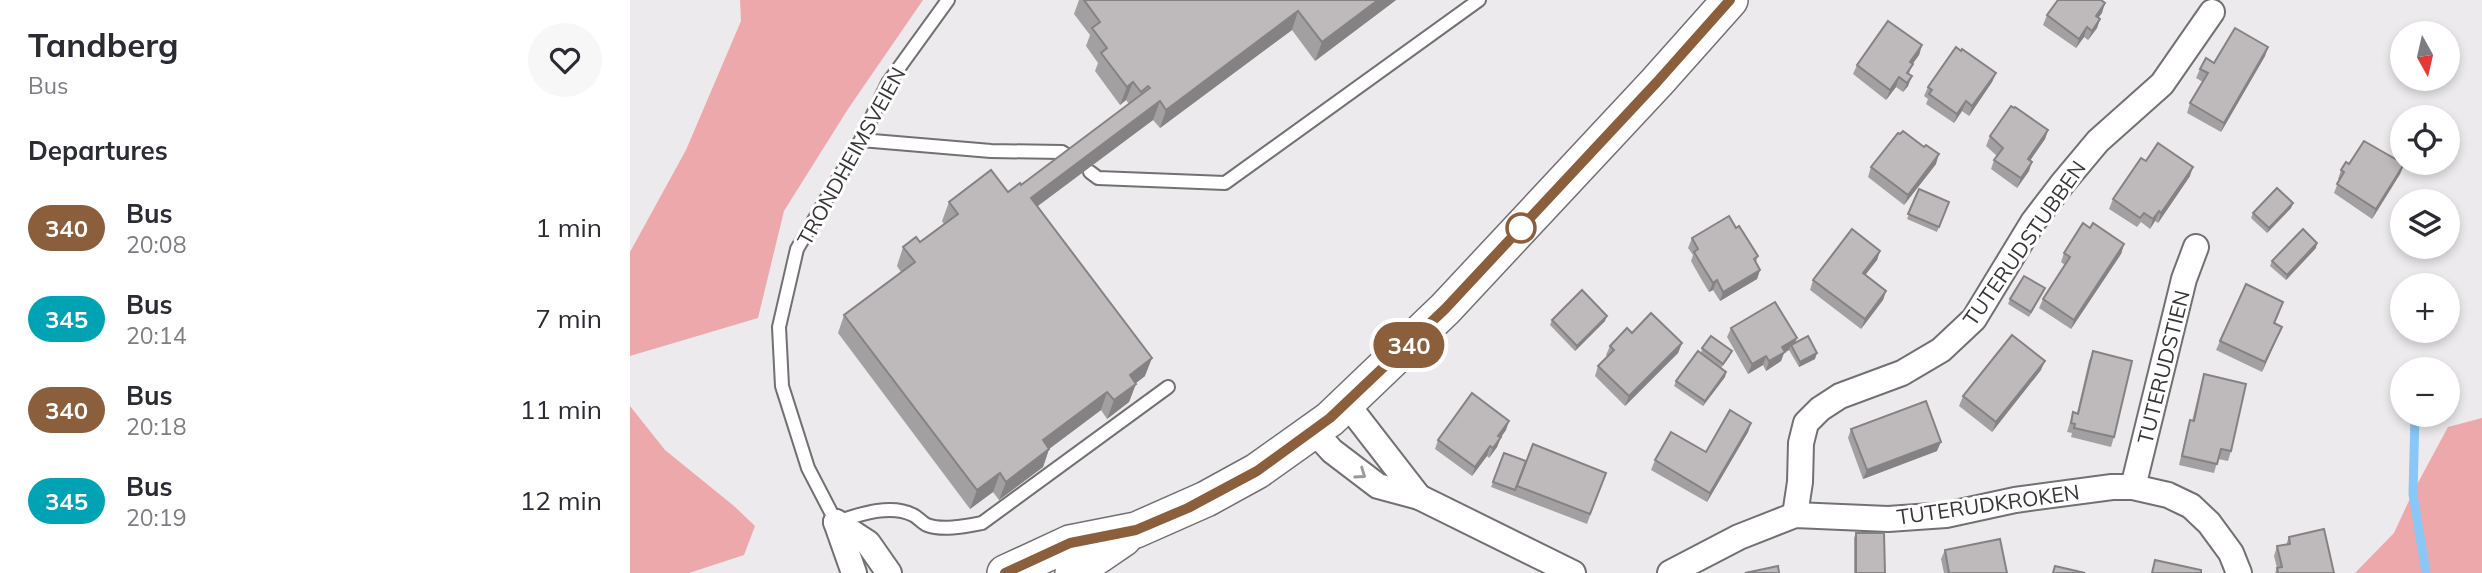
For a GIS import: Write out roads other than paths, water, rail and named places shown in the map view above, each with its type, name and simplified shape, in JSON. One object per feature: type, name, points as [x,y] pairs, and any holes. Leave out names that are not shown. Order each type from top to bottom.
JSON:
[{"type":"main road","points":[[1073,573],[1136,530],[1231,486],[1266,465],[1347,404],[1445,309],[1730,0]]},
{"type":"main road","points":[[1005,573],[1070,543],[1136,530]]},
{"type":"street","name":"TUTERUDSTUBBEN","points":[[1795,515],[1800,482],[1801,443],[1806,423],[1820,409],[1840,396],[1902,373],[1941,350],[1974,319],[2034,222],[2062,184],[2098,141],[2162,84],[2212,12]]},
{"type":"street","name":"TUTERUDSTIEN","points":[[2133,487],[2184,279],[2196,247]]},
{"type":"street","points":[[1347,404],[1419,497]]},
{"type":"street","points":[[1314,431],[1332,451],[1378,486],[1419,497],[1573,573]]},
{"type":"street","name":"TUTERUDKROKEN","points":[[1670,573],[1739,537],[1795,515],[1888,519],[1946,515],[2049,495],[2112,487],[2133,487],[2168,495],[2191,506],[2209,523],[2231,553],[2239,573]]},
{"type":"street","name":"TRONDHEIMSVEIEN","points":[[836,522],[854,573]]},
{"type":"street","name":"TRONDHEIMSVEIEN","points":[[836,522],[868,543],[889,573]]},
{"type":"lane","name":"TRONDHEIMSVEIEN","points":[[836,522],[808,468],[782,386],[779,327],[797,249],[861,140],[888,83],[948,0]]},
{"type":"lane","points":[[1090,172],[1098,177],[1225,183],[1479,0]]},
{"type":"lane","points":[[861,140],[991,151],[1062,152],[1071,158]]},
{"type":"lane","points":[[836,522],[860,514],[893,510],[912,514],[927,525],[955,527],[982,523],[1168,387]]},
{"type":"waterway","points":[[2415,427],[2413,494],[2426,573]]}]
